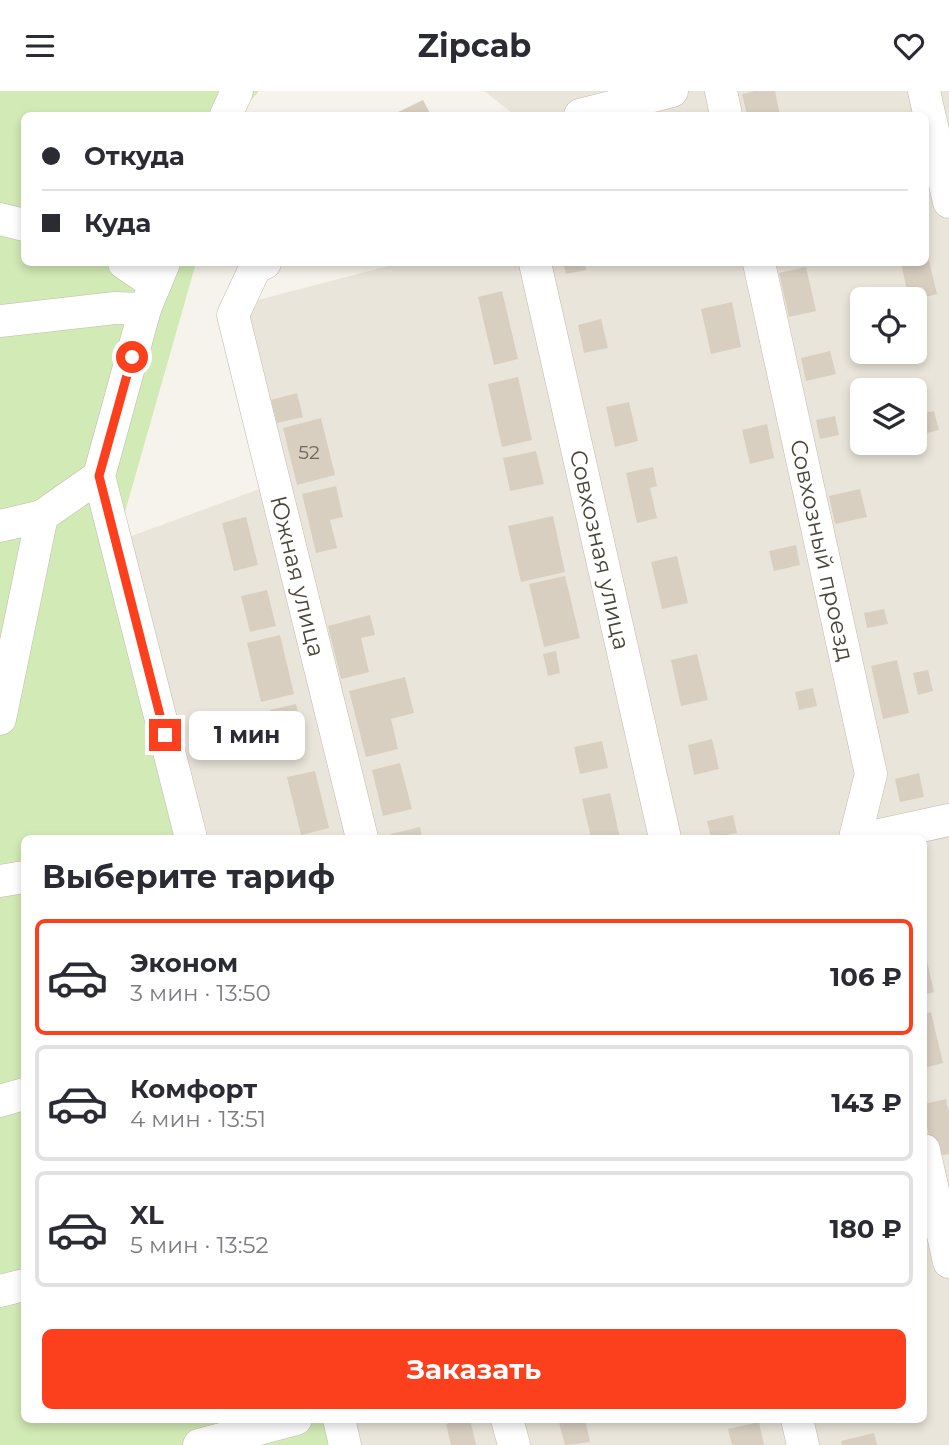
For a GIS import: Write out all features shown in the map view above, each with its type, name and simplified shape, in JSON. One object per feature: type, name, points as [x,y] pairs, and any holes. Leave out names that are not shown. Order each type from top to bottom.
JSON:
[{"type":"street","points":[[227,112],[237,91]]},
{"type":"street","points":[[592,112],[672,91]]},
{"type":"street","points":[[721,91],[725,112]]},
{"type":"street","points":[[924,91],[929,112]]},
{"type":"street","points":[[929,113],[949,202]]},
{"type":"street","points":[[0,219],[21,224]]},
{"type":"street","points":[[128,266],[155,285]]},
{"type":"street","name":"Южная улица","points":[[259,266],[255,268],[233,315],[361,835]]},
{"type":"street","name":"Совхозная улица","points":[[536,266],[664,835]]},
{"type":"street","name":"Совхозный проезд","points":[[760,266],[871,774],[856,835]]},
{"type":"street","points":[[0,321],[115,308],[155,285]]},
{"type":"street","points":[[155,285],[99,476],[190,835]]},
{"type":"street","points":[[0,526],[42,516],[99,476]]},
{"type":"street","points":[[0,719],[42,516]]},
{"type":"street","points":[[880,835],[949,820]]},
{"type":"street","points":[[0,881],[21,878]]},
{"type":"street","points":[[0,1101],[21,1095]]},
{"type":"street","points":[[927,1163],[949,1262]]},
{"type":"street","points":[[0,1291],[21,1286]]},
{"type":"street","points":[[199,1445],[281,1423]]},
{"type":"street","points":[[340,1423],[345,1445]]},
{"type":"street","points":[[508,1423],[514,1445]]},
{"type":"street","points":[[798,1423],[803,1445]]},
{"type":"shaded area","points":[[484,91],[949,91],[949,1445],[352,1445],[347,1423],[927,1423],[927,835],[202,835],[129,537],[284,480],[246,303],[388,266],[929,266],[929,112],[511,112]]},
{"type":"green space","points":[[0,91],[259,91],[241,112],[21,112],[21,266],[195,266],[119,533],[194,835],[21,835],[21,1423],[341,1423],[346,1445],[0,1445]]},
{"type":"building","points":[[775,91],[779,112],[746,112],[742,94]]},
{"type":"building","points":[[423,100],[429,112],[398,112]]},
{"type":"building","points":[[929,261],[937,294],[927,296],[927,287],[906,287],[902,266],[929,266]]},
{"type":"building","points":[[564,266],[585,266],[586,270],[566,274]]},
{"type":"building","points":[[806,267],[816,311],[789,317],[779,273]]},
{"type":"building","points":[[502,291],[518,359],[494,365],[478,297]]},
{"type":"building","points":[[732,302],[741,347],[711,354],[701,309]]},
{"type":"building","points":[[601,319],[608,348],[584,353],[578,325]]},
{"type":"building","points":[[830,351],[836,374],[806,381],[801,358]]},
{"type":"building","points":[[518,377],[532,440],[502,447],[488,384]]},
{"type":"building","points":[[297,393],[303,417],[277,423],[271,400]]},
{"type":"building","points":[[629,402],[638,441],[615,447],[606,407]]},
{"type":"building","points":[[934,411],[939,430],[927,433],[927,412]]},
{"type":"building","points":[[835,416],[839,435],[820,439],[816,420]]},
{"type":"building","points":[[321,418],[335,475],[297,485],[283,428]]},
{"type":"building","points":[[767,424],[774,458],[750,464],[742,430]]},
{"type":"building","points":[[536,451],[544,484],[510,491],[503,458]]},
{"type":"building","points":[[653,467],[657,486],[650,488],[657,518],[637,523],[626,473]]},
{"type":"building","points":[[336,486],[343,517],[330,520],[337,548],[316,553],[302,494]]},
{"type":"building","points":[[860,489],[867,517],[835,524],[829,496]]},
{"type":"building","points":[[553,516],[565,572],[521,582],[508,526]]},
{"type":"building","points":[[246,517],[258,565],[234,571],[222,523]]},
{"type":"building","points":[[796,545],[800,565],[774,571],[769,551]]},
{"type":"building","points":[[677,556],[688,603],[662,609],[651,562]]},
{"type":"building","points":[[565,576],[580,638],[544,647],[529,584]]},
{"type":"building","points":[[267,590],[276,626],[250,632],[241,596]]},
{"type":"building","points":[[884,609],[888,624],[867,628],[864,613]]},
{"type":"building","points":[[370,615],[375,635],[361,638],[369,672],[341,679],[328,626]]},
{"type":"building","points":[[280,635],[294,694],[261,702],[247,643]]},
{"type":"building","points":[[556,651],[560,673],[548,676],[543,654]]},
{"type":"building","points":[[697,654],[708,700],[681,706],[671,660]]},
{"type":"building","points":[[897,660],[909,713],[883,719],[871,666]]},
{"type":"building","points":[[928,670],[933,691],[918,695],[913,673]]},
{"type":"building","points":[[405,677],[414,713],[391,719],[398,749],[366,757],[349,691]]},
{"type":"building","points":[[813,688],[817,706],[799,710],[795,692]]},
{"type":"building","points":[[296,704],[305,740],[279,746],[270,710]]},
{"type":"building","points":[[712,739],[719,769],[694,775],[688,745]]},
{"type":"building","points":[[602,741],[608,768],[580,774],[574,747]]},
{"type":"building","points":[[400,763],[412,809],[383,816],[372,770]]},
{"type":"building","points":[[315,771],[329,828],[301,835],[287,777]]},
{"type":"building","points":[[919,773],[924,797],[900,802],[895,779]]},
{"type":"building","points":[[610,793],[619,835],[590,835],[582,799]]},
{"type":"building","points":[[733,815],[737,833],[710,835],[707,821]]},
{"type":"building","points":[[420,827],[421,835],[391,835]]},
{"type":"building","points":[[927,961],[934,992],[927,994]]},
{"type":"building","points":[[931,1012],[943,1063],[927,1067],[927,1013]]},
{"type":"building","points":[[946,1099],[949,1112],[949,1154],[934,1157],[927,1128],[927,1103]]},
{"type":"building","points":[[471,1423],[476,1445],[451,1445],[446,1424]]},
{"type":"building","points":[[559,1423],[586,1423],[590,1442],[565,1445]]},
{"type":"building","points":[[759,1423],[764,1445],[732,1445],[728,1429]]},
{"type":"building","points":[[874,1433],[877,1445],[842,1445],[841,1441]]},
{"type":"route","points":[[132,357],[99,476],[165,735]]}]
